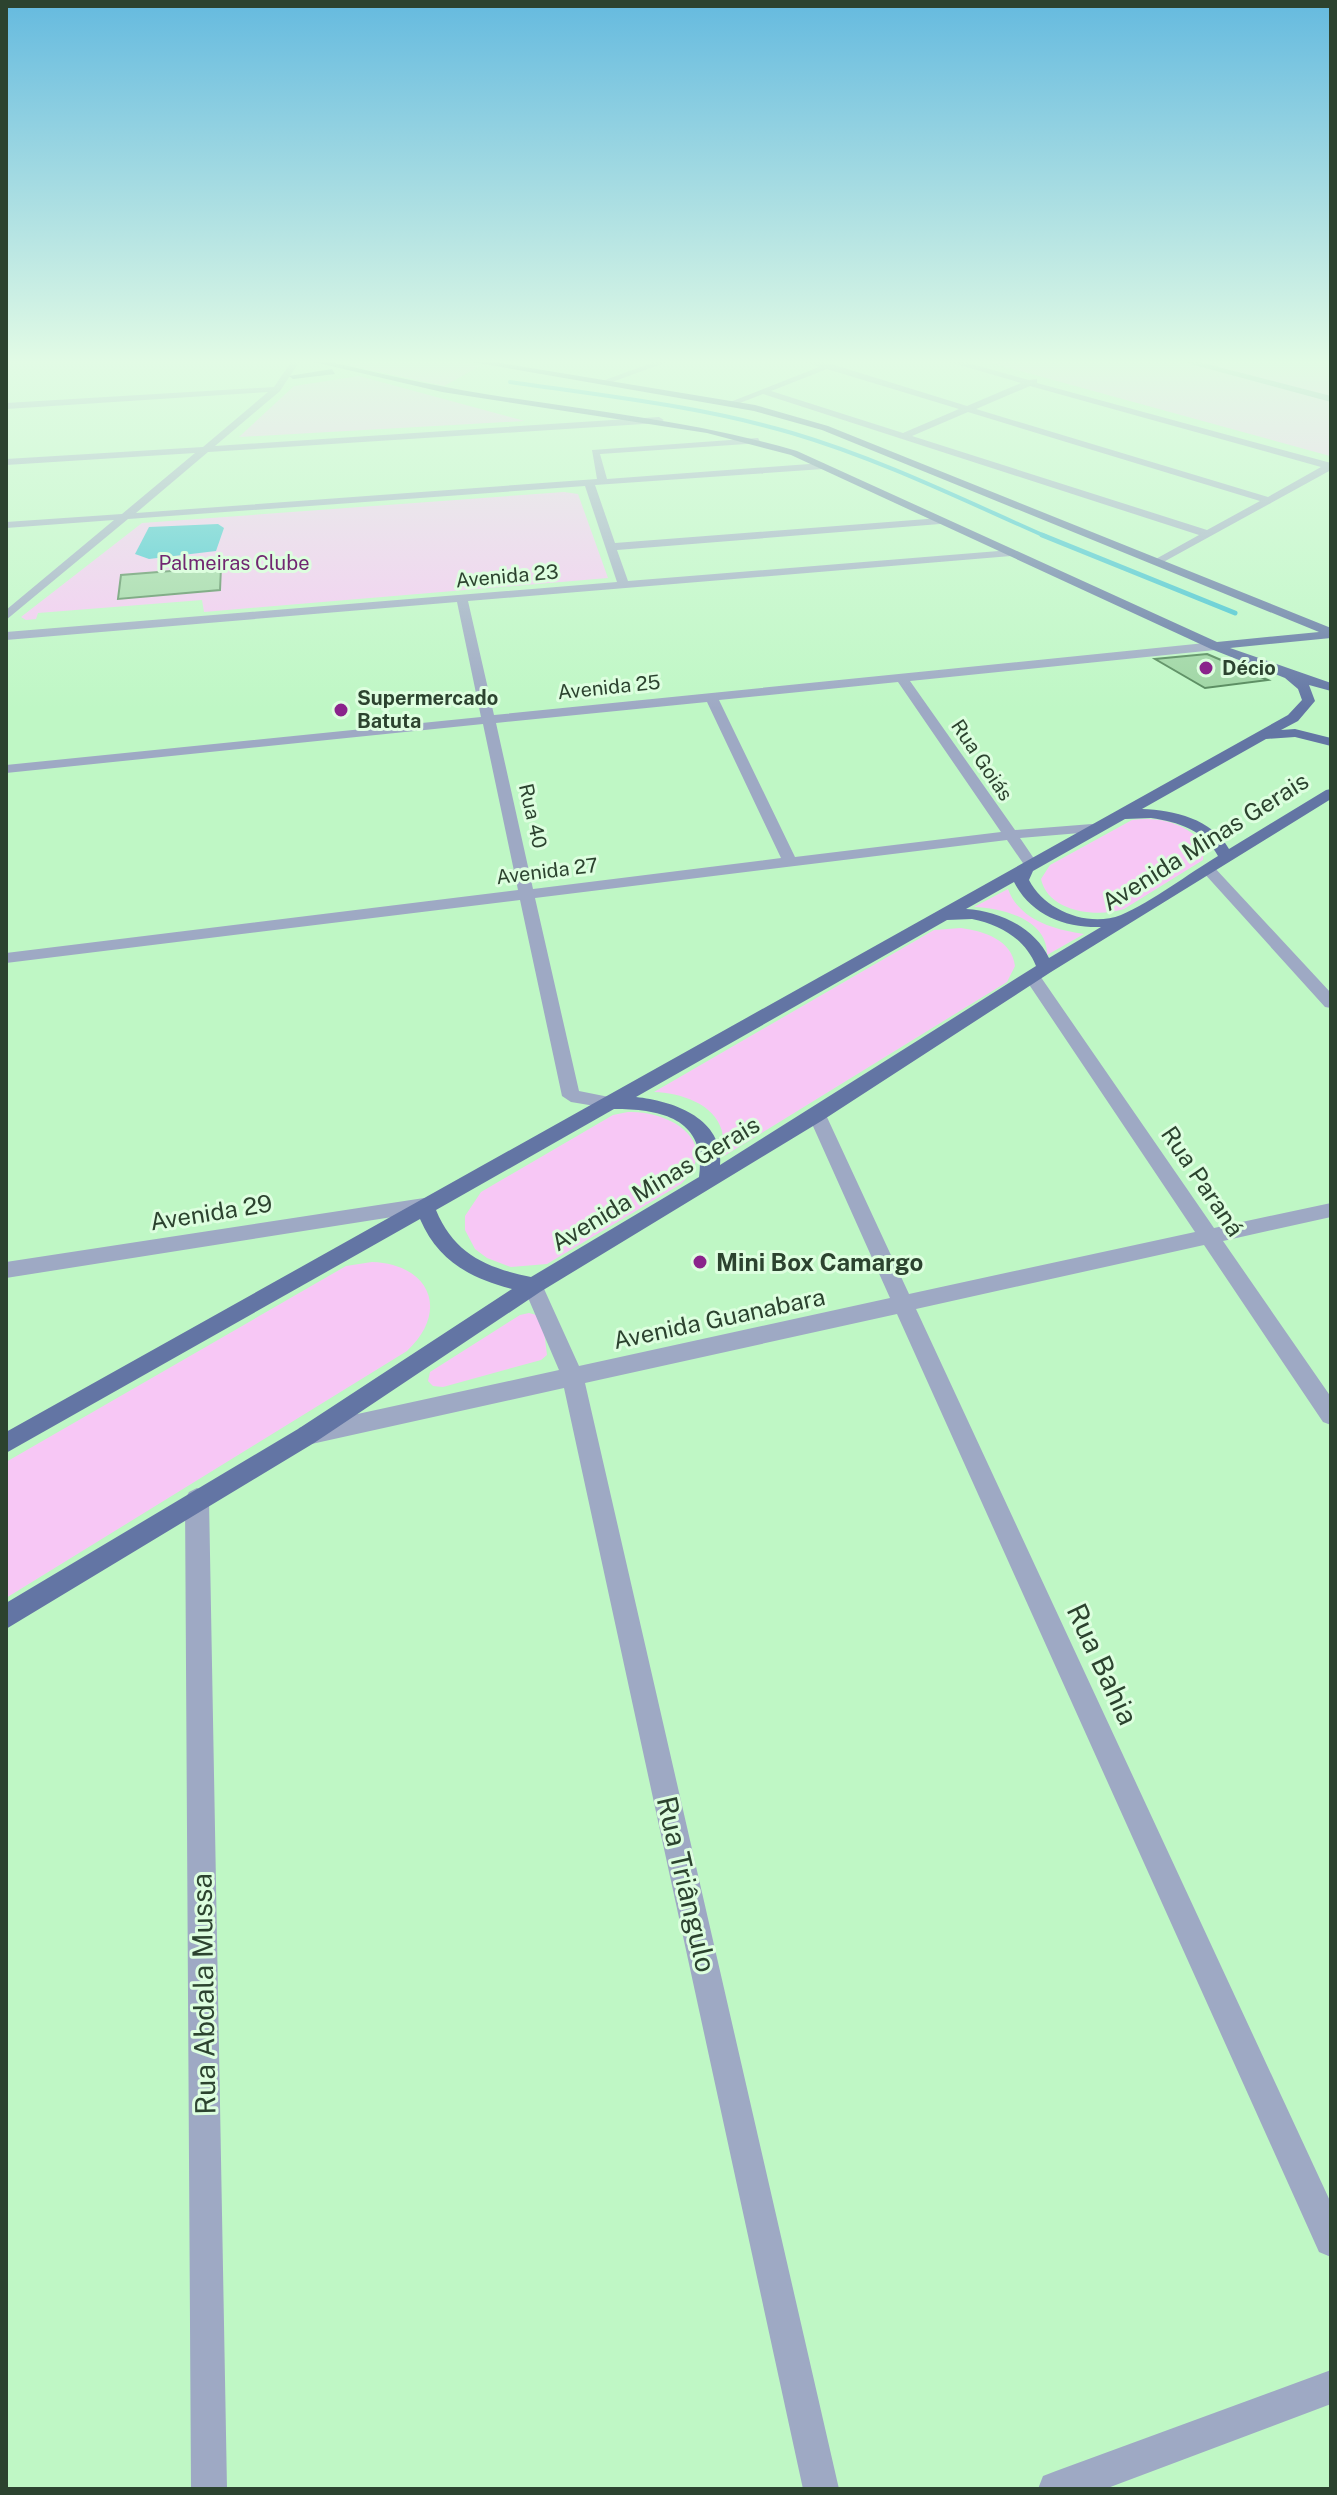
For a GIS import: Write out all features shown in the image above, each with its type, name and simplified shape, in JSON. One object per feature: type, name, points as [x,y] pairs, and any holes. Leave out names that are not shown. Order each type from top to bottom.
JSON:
[{"type":"main road","points":[[843,475],[1215,646],[1282,673],[1331,687]]},
{"type":"main road","points":[[945,475],[1331,633]]},
{"type":"main road","points":[[1215,646],[1331,633]]},
{"type":"main road","points":[[6,1443],[424,1205],[613,1103],[1092,828],[1293,718],[1309,701],[1304,687],[1282,673],[1265,647],[1272,640]]},
{"type":"main road","points":[[1263,735],[1295,733],[1331,742]]},
{"type":"main road","name":"Avenida Minas Gerais","points":[[6,1617],[306,1436],[533,1286],[817,1115],[1039,972],[1331,793]]},
{"type":"main road","points":[[1118,815],[1151,814],[1185,822],[1213,837],[1226,857]]},
{"type":"main road","points":[[1030,863],[1021,880],[1025,890],[1045,909],[1096,923],[1129,919]]},
{"type":"main road","points":[[934,918],[950,914],[969,915],[1006,925],[1034,944],[1039,972]]},
{"type":"main road","points":[[613,1103],[655,1104],[691,1120],[703,1133],[710,1148],[712,1164],[708,1180]]},
{"type":"main road","points":[[424,1205],[433,1231],[455,1258],[486,1277],[533,1286]]},
{"type":"street","points":[[6,616],[174,475]]},
{"type":"street","points":[[601,475],[603,482]]},
{"type":"street","points":[[6,525],[693,475]]},
{"type":"street","points":[[1026,475],[1208,534]]},
{"type":"street","points":[[1187,475],[1268,500]]},
{"type":"street","points":[[1158,562],[1312,475]]},
{"type":"street","points":[[589,483],[624,585]]},
{"type":"street","points":[[611,547],[940,521]]},
{"type":"street","name":"Avenida 23","points":[[6,636],[1011,553]]},
{"type":"street","name":"Rua 40","points":[[462,598],[571,1096],[613,1103]]},
{"type":"street","name":"Avenida 25","points":[[6,769],[1215,646]]},
{"type":"street","name":"Rua Goiás","points":[[902,678],[1030,863]]},
{"type":"street","points":[[711,697],[791,863]]},
{"type":"street","name":"Avenida 27","points":[[6,958],[1009,835],[1092,828]]},
{"type":"street","points":[[1208,869],[1331,1003]]},
{"type":"street","name":"Rua Paraná","points":[[1039,972],[1210,1237],[1331,1415]]},
{"type":"street","name":"Rua Bahia","points":[[817,1115],[1331,2240]]},
{"type":"street","name":"Avenida 29","points":[[6,1270],[424,1205]]},
{"type":"street","name":"Avenida Guanabara","points":[[306,1436],[1331,1210]]},
{"type":"street","name":"Rua Triângulo","points":[[533,1286],[573,1377],[821,2489]]},
{"type":"street","name":"Rua Abdala Mussa","points":[[197,1499],[209,2489]]},
{"type":"street","points":[[1056,2489],[1331,2387]]},
{"type":"green space","name":"Palmeiras Clube","points":[[564,492],[578,494],[608,578],[204,612],[202,600],[38,613],[36,619],[26,620],[21,617],[142,523]]},
{"type":"green space","points":[[1132,820],[1162,820],[1190,832],[1204,846],[1203,860],[1124,909],[1113,912],[1075,910],[1053,899],[1041,879],[1050,865]]},
{"type":"green space","points":[[1008,889],[1020,909],[1039,922],[1084,934],[1047,955],[1040,932],[1032,924],[1010,913],[974,907]]},
{"type":"green space","points":[[961,928],[996,938],[1009,950],[1015,966],[1007,982],[724,1156],[722,1131],[712,1113],[685,1097],[654,1092],[934,930]]},
{"type":"green space","points":[[628,1112],[660,1116],[686,1132],[694,1142],[697,1155],[693,1169],[681,1184],[547,1264],[511,1267],[487,1258],[475,1249],[465,1230],[465,1216],[481,1192],[613,1115]]},
{"type":"green space","points":[[372,1262],[408,1271],[420,1280],[427,1292],[430,1306],[428,1320],[407,1351],[6,1598],[6,1462],[346,1266]]},
{"type":"green space","points":[[520,1315],[536,1315],[544,1331],[547,1355],[541,1360],[443,1387],[433,1386],[428,1381],[430,1372]]},
{"type":"water","points":[[218,524],[224,528],[216,551],[149,559],[135,554],[149,527]]},
{"type":"building","points":[[221,567],[220,590],[118,599],[121,575]]},
{"type":"building","name":"Décio","points":[[1207,654],[1268,680],[1205,688],[1155,659]]},
{"type":"waterway","points":[[907,475],[1047,537]]},
{"type":"waterway","points":[[1042,535],[1235,613]]},
{"type":"place","name":"Décio","points":[[1206,668]]},
{"type":"place","name":"Supermercado Batuta","points":[[341,710]]},
{"type":"place","name":"Mini Box Camargo","points":[[700,1262]]}]
